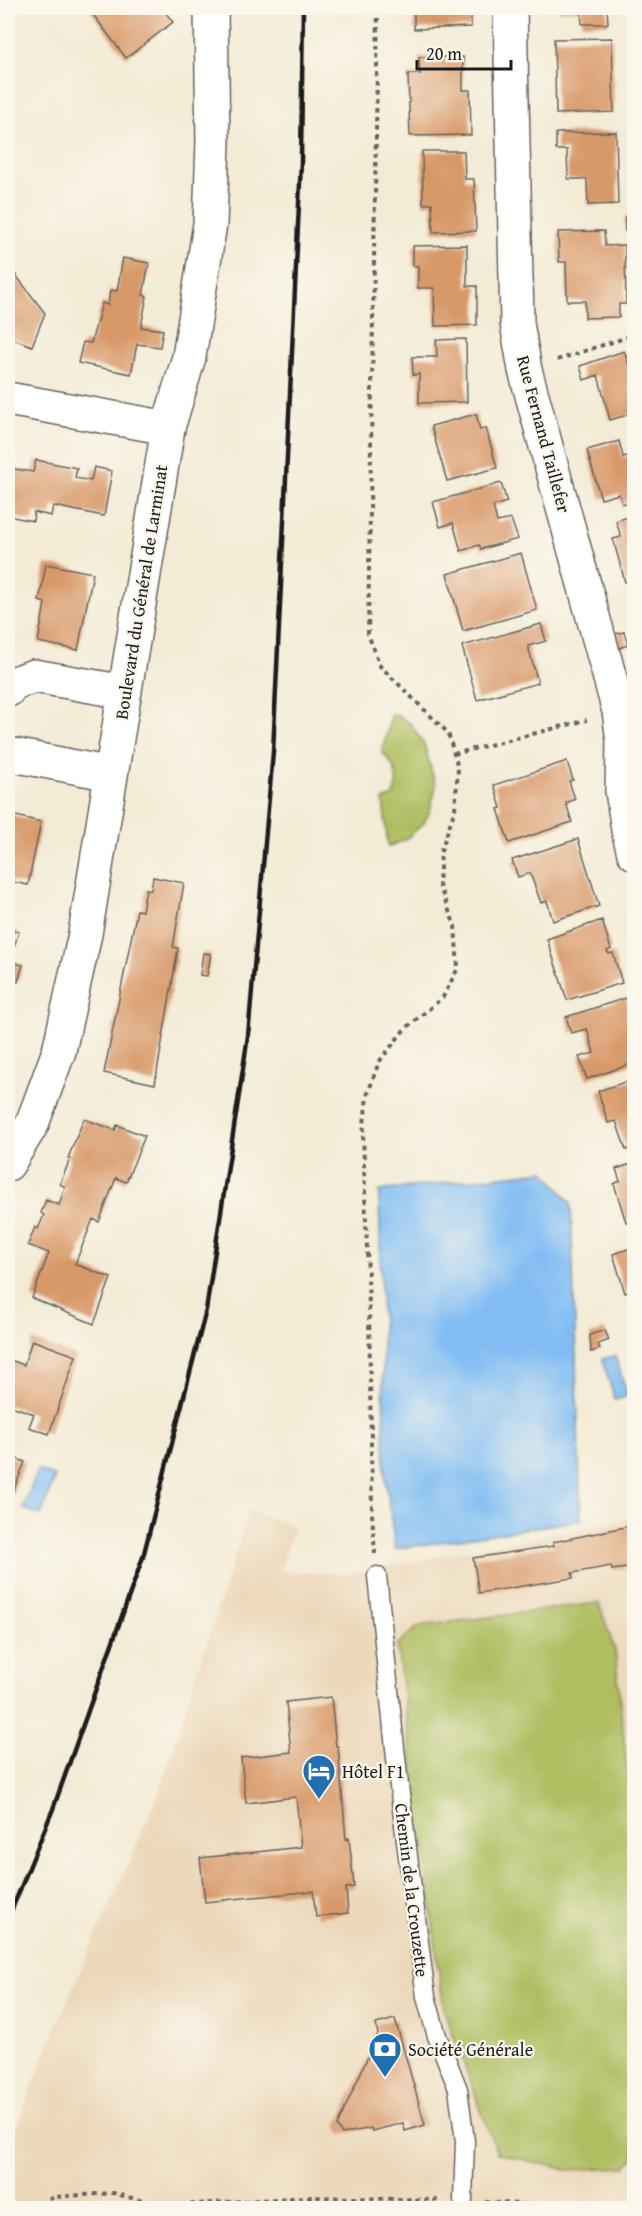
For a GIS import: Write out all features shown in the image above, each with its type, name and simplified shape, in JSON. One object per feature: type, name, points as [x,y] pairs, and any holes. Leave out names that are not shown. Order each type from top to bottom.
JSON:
[{"type":"street","name":"Boulevard du Général de Larminat","points":[[8,1164],[32,1124],[59,1052],[85,933],[168,428],[189,357],[210,224],[213,143],[212,8]]},
{"type":"street","name":"Rue Fernand Taillefer","points":[[510,8],[517,322],[525,370],[620,711],[623,741],[622,791],[634,853]]},
{"type":"street","points":[[14,400],[168,428]]},
{"type":"street","points":[[8,690],[12,684],[34,676],[125,692]]},
{"type":"street","points":[[8,754],[111,774]]},
{"type":"lane","name":"Chemin de la Crouzette","points":[[377,1576],[399,1786],[426,1997],[437,2036],[458,2089],[465,2141],[463,2200]]},
{"type":"path","points":[[377,1576],[372,1514],[363,1134],[366,1095],[379,1062],[404,1030],[443,997],[458,969],[455,926],[439,885],[441,851],[455,809],[458,768],[448,733],[380,666],[369,634],[378,8]]},
{"type":"path","points":[[525,370],[634,335]]},
{"type":"path","points":[[454,754],[620,711]]},
{"type":"path","points":[[33,2208],[54,2198],[113,2193],[162,2205],[308,2197],[463,2200],[590,2208]]},
{"type":"shaded area","points":[[249,1510],[294,1527],[280,1571],[349,1574],[634,1518],[634,2208],[8,2208],[8,2147],[60,2017],[157,1798]]},
{"type":"green space","points":[[392,713],[410,723],[424,744],[436,786],[430,811],[424,823],[406,839],[388,847],[383,800],[392,797],[396,778],[393,767],[382,752]]},
{"type":"green space","points":[[599,1603],[615,1651],[634,1842],[634,2158],[625,2167],[567,2170],[497,2153],[444,2010],[397,1645],[419,1626]]},
{"type":"water","points":[[544,1171],[571,1203],[581,1520],[395,1549],[385,1474],[379,1191]]},
{"type":"water","points":[[615,1356],[628,1396],[615,1400],[602,1359]]},
{"type":"water","points":[[38,1470],[55,1477],[41,1515],[23,1508]]},
{"type":"building","points":[[88,8],[144,8],[147,12],[153,8],[162,8],[173,22],[126,58]]},
{"type":"building","points":[[414,8],[471,8],[471,27],[414,29]]},
{"type":"building","points":[[559,8],[607,8],[608,24],[582,24],[581,10],[559,11]]},
{"type":"building","points":[[612,38],[614,112],[556,114],[554,39]]},
{"type":"building","points":[[419,57],[463,57],[463,90],[470,90],[471,135],[410,136],[408,74],[420,74]]},
{"type":"building","points":[[616,132],[618,204],[588,205],[587,179],[568,179],[567,150],[556,150],[556,133]]},
{"type":"building","points":[[422,151],[464,151],[465,179],[474,179],[476,231],[433,232],[432,203],[423,204]]},
{"type":"building","points":[[625,217],[634,217],[634,230],[625,231]]},
{"type":"building","points":[[604,231],[605,246],[625,245],[626,304],[619,304],[619,317],[585,318],[585,301],[567,301],[566,262],[559,262],[558,232]]},
{"type":"building","points":[[467,245],[467,286],[477,286],[477,325],[435,326],[434,288],[418,288],[418,266],[413,266],[413,246]]},
{"type":"building","points":[[123,258],[149,263],[143,295],[147,296],[141,327],[163,330],[160,347],[137,344],[131,374],[78,363],[83,342],[91,343],[102,303],[108,305],[110,290],[117,291]]},
{"type":"building","points":[[8,265],[45,313],[32,346],[8,337]]},
{"type":"building","points":[[466,339],[467,402],[419,403],[419,374],[413,375],[412,357],[437,357],[436,340]]},
{"type":"building","points":[[624,351],[629,364],[634,362],[634,413],[610,420],[598,375],[584,380],[580,366]]},
{"type":"building","points":[[476,414],[480,430],[486,428],[497,468],[447,481],[431,426]]},
{"type":"building","points":[[619,441],[623,457],[634,454],[634,500],[622,504],[619,494],[601,499],[587,450]]},
{"type":"building","points":[[36,460],[77,468],[75,478],[91,481],[94,467],[112,471],[104,516],[53,506],[51,516],[34,512],[33,521],[8,516],[8,468],[33,472]]},
{"type":"building","points":[[501,483],[507,502],[493,506],[497,522],[511,519],[518,539],[481,549],[479,545],[461,551],[453,523],[440,527],[433,502]]},
{"type":"building","points":[[634,515],[634,579],[625,582],[613,539],[621,537],[616,521]]},
{"type":"building","points":[[521,553],[537,610],[463,631],[447,574]]},
{"type":"building","points":[[46,564],[93,573],[78,650],[38,642],[45,603],[39,601]]},
{"type":"building","points":[[541,624],[546,641],[528,646],[538,683],[477,700],[462,646]]},
{"type":"building","points":[[624,632],[628,645],[619,648],[615,634]]},
{"type":"building","points":[[567,761],[573,780],[569,781],[575,799],[566,803],[572,822],[509,843],[498,809],[501,808],[494,785]]},
{"type":"building","points":[[8,814],[41,822],[28,885],[8,881]]},
{"type":"building","points":[[578,839],[599,906],[553,921],[547,901],[541,903],[530,873],[518,877],[512,860]]},
{"type":"building","points":[[153,877],[184,883],[173,947],[178,948],[155,1084],[104,1073],[137,910],[142,911],[146,889],[151,890]]},
{"type":"building","points":[[602,920],[611,949],[607,951],[609,954],[613,953],[622,983],[567,1000],[547,939]]},
{"type":"building","points":[[11,930],[19,932],[9,961],[23,965],[18,982],[14,980],[8,997],[8,932]]},
{"type":"building","points":[[203,953],[211,954],[207,976],[200,975]]},
{"type":"building","points":[[626,998],[634,1022],[634,1063],[587,1079],[579,1057],[594,1053],[587,1029],[571,1033],[566,1017]]},
{"type":"building","points":[[634,1079],[634,1147],[626,1150],[616,1121],[608,1123],[598,1091]]},
{"type":"building","points":[[84,1119],[115,1130],[117,1125],[145,1136],[126,1182],[116,1178],[99,1222],[93,1219],[75,1264],[111,1278],[94,1324],[32,1298],[49,1253],[28,1245],[35,1227],[38,1229],[44,1215],[41,1213],[46,1200],[59,1205],[65,1187],[60,1184]]},
{"type":"building","points":[[634,1163],[634,1220],[626,1222],[614,1184],[620,1181],[616,1169]]},
{"type":"building","points":[[634,1247],[634,1290],[625,1293],[613,1254]]},
{"type":"building","points":[[605,1330],[609,1340],[598,1344],[600,1349],[591,1352],[590,1335]]},
{"type":"building","points":[[32,1340],[76,1356],[49,1434],[29,1427],[34,1414],[8,1405],[8,1359],[24,1365]]},
{"type":"building","points":[[8,1455],[25,1462],[8,1504]]},
{"type":"building","points":[[630,1526],[633,1567],[612,1570],[611,1566],[572,1573],[573,1578],[479,1593],[473,1558],[554,1546],[553,1542]]},
{"type":"building","name":"Hôtel F1","points":[[331,1697],[336,1746],[338,1746],[346,1839],[349,1838],[354,1887],[346,1888],[348,1913],[316,1917],[313,1891],[205,1902],[200,1858],[301,1847],[296,1797],[246,1803],[241,1758],[291,1752],[286,1702]]},
{"type":"building","name":"Société Générale","points":[[395,2019],[425,2125],[405,2131],[403,2123],[372,2131],[371,2128],[342,2134],[337,2126],[378,2034],[376,2024]]},
{"type":"railway","points":[[8,1919],[53,1809],[143,1557],[206,1310],[248,1036],[273,752],[301,162],[303,8]]},
{"type":"place","name":"Hôtel F1","points":[[319,1800]]},
{"type":"place","name":"Société Générale","points":[[385,2078]]}]
